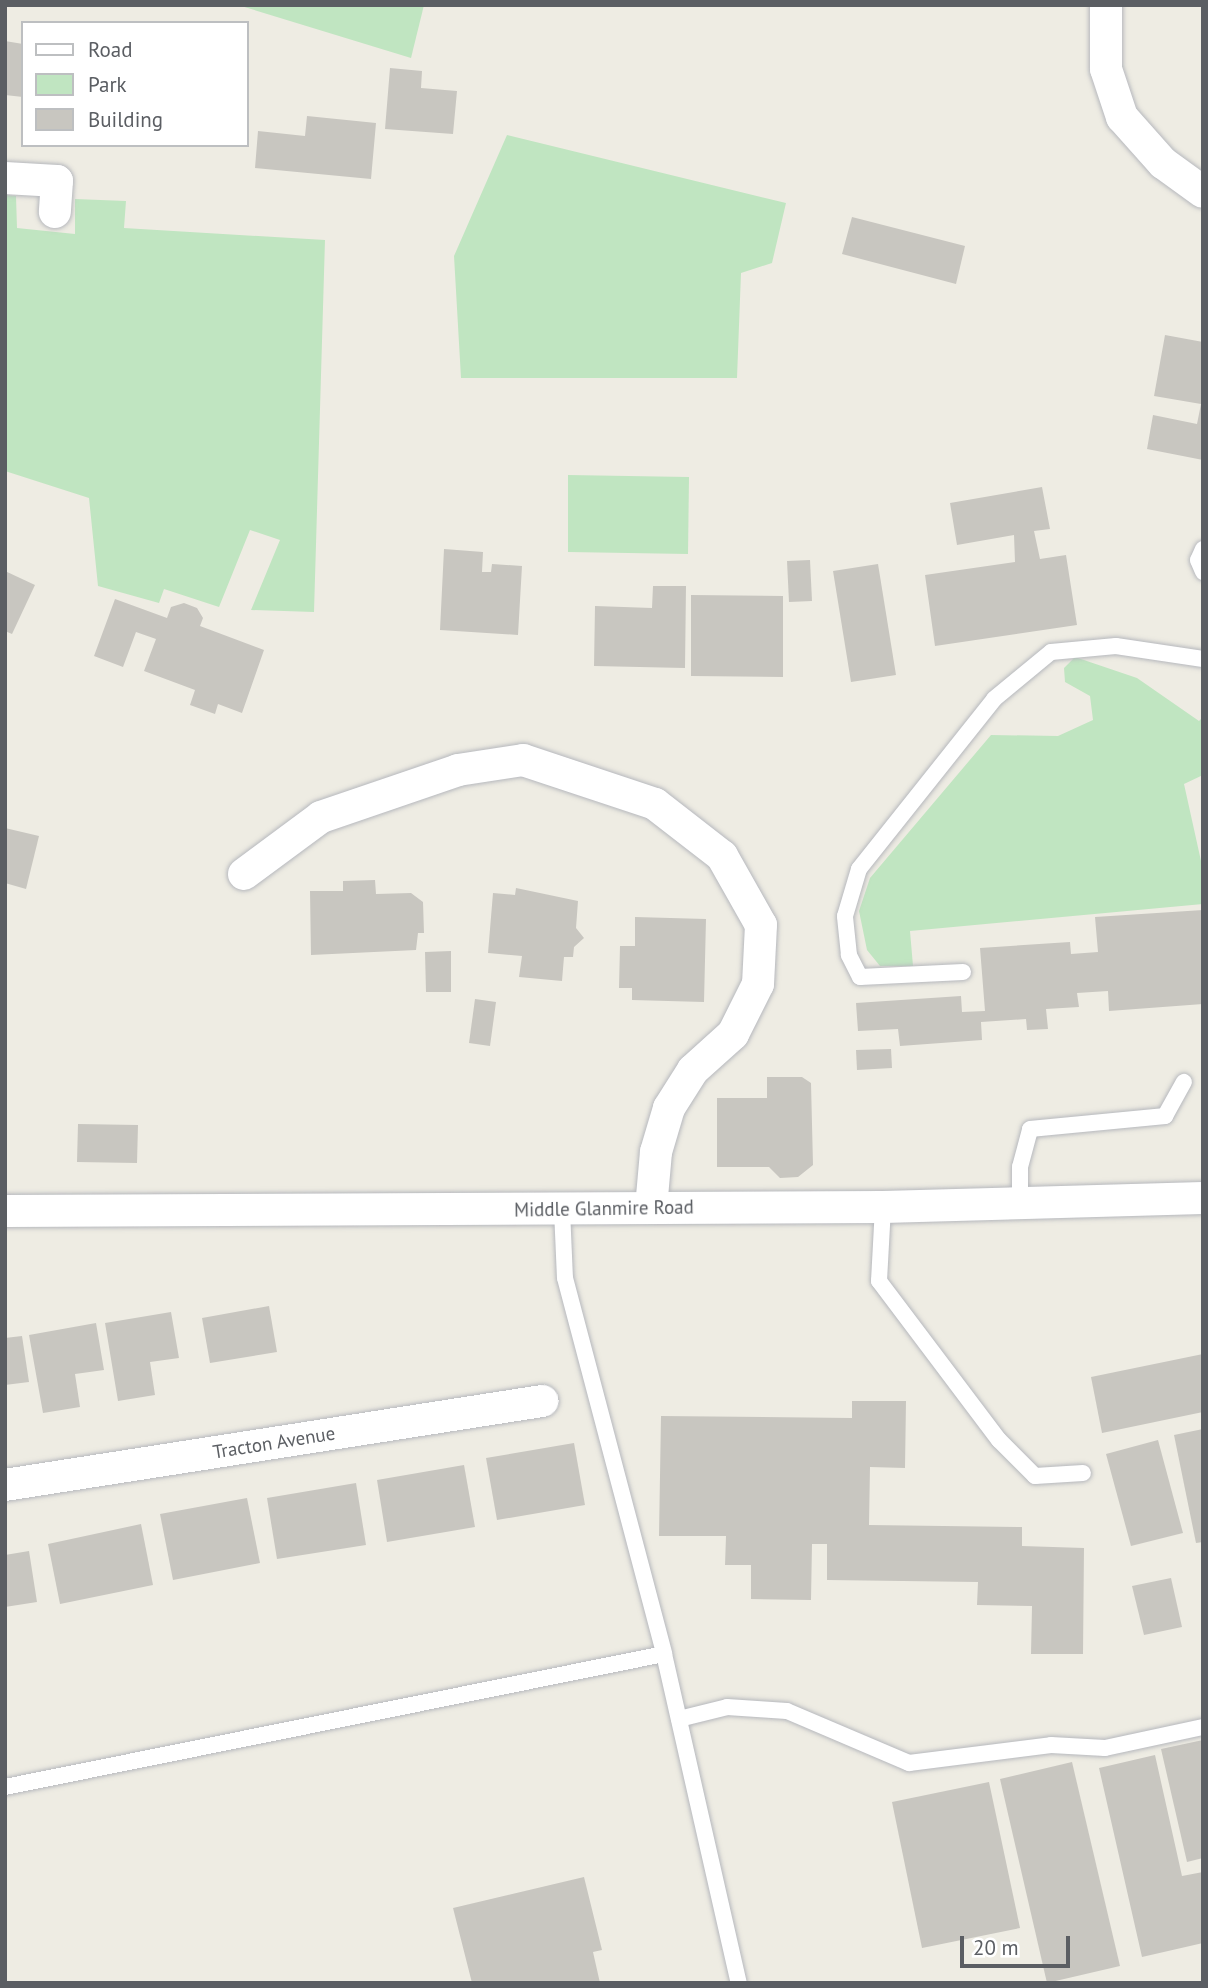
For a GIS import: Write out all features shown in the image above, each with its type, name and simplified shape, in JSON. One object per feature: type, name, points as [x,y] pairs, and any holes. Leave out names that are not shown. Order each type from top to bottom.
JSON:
[{"type":"street","points":[[1106,5],[1106,69],[1122,117],[1163,163],[1203,192]]},
{"type":"street","points":[[5,177],[57,181],[55,212]]},
{"type":"street","points":[[244,874],[321,817],[458,770],[523,760],[655,804],[722,856],[761,925],[758,984],[733,1034],[693,1070],[669,1108],[656,1152],[651,1208]]},
{"type":"street","name":"Middle Glanmire Road","points":[[5,1211],[883,1207],[1203,1198]]},
{"type":"street","name":"Tracton Avenue","points":[[5,1485],[542,1401]]},
{"type":"lane","points":[[1203,549],[1198,560],[1203,572]]},
{"type":"lane","points":[[963,972],[860,977],[849,955],[845,915],[859,869],[994,699],[1051,652],[1116,646],[1203,659]]},
{"type":"lane","points":[[1020,1203],[1020,1167],[1030,1129],[1165,1116],[1184,1082]]},
{"type":"lane","points":[[883,1207],[879,1281],[999,1440],[1035,1476],[1083,1472]]},
{"type":"lane","points":[[562,1210],[565,1278],[664,1654],[739,1983]]},
{"type":"lane","points":[[5,1787],[664,1654]]},
{"type":"lane","points":[[679,1719],[727,1707],[787,1711],[909,1763],[1051,1745],[1105,1748],[1203,1727]]},
{"type":"green space","points":[[238,5],[424,5],[411,58]]},
{"type":"green space","points":[[507,135],[786,203],[772,263],[741,273],[737,378],[461,378],[454,256]]},
{"type":"green space","points":[[5,195],[16,196],[17,228],[75,234],[75,199],[126,201],[124,228],[325,240],[314,612],[251,610],[280,540],[250,530],[219,607],[164,589],[159,603],[98,586],[89,498],[5,471]]},
{"type":"green space","points":[[568,475],[689,477],[688,554],[568,552]]},
{"type":"green space","points":[[1075,657],[1137,678],[1199,721],[1203,717],[1203,775],[1184,784],[1203,870],[1203,904],[910,931],[913,966],[880,966],[867,950],[859,911],[870,878],[991,735],[1058,736],[1093,720],[1090,696],[1065,682],[1064,668]]},
{"type":"building","points":[[5,41],[21,44],[21,97],[5,95]]},
{"type":"building","points":[[390,68],[422,71],[421,88],[457,91],[453,134],[385,129]]},
{"type":"building","points":[[307,116],[376,123],[371,179],[255,168],[258,131],[305,136]]},
{"type":"building","points":[[852,217],[965,246],[956,284],[842,254]]},
{"type":"building","points":[[1165,335],[1203,342],[1203,460],[1147,449],[1153,415],[1197,424],[1201,404],[1154,396]]},
{"type":"building","points":[[1042,487],[1050,529],[1034,531],[1040,559],[1066,555],[1077,625],[935,646],[925,575],[1015,562],[1014,535],[957,545],[950,503]]},
{"type":"building","points":[[444,549],[483,552],[482,572],[491,572],[492,564],[522,566],[518,635],[440,630]]},
{"type":"building","points":[[810,560],[812,601],[789,602],[787,561]]},
{"type":"building","points":[[878,564],[896,675],[851,682],[833,571]]},
{"type":"building","points":[[5,571],[35,585],[12,634],[5,631]]},
{"type":"building","points":[[653,586],[686,586],[685,668],[594,666],[595,606],[652,608]]},
{"type":"building","points":[[691,595],[783,596],[783,677],[691,676]]},
{"type":"building","points":[[115,599],[167,618],[171,607],[184,603],[197,608],[203,618],[200,626],[264,650],[242,713],[218,704],[215,714],[190,705],[195,690],[144,671],[156,639],[136,632],[123,667],[94,656]]},
{"type":"building","points":[[5,828],[39,836],[26,889],[5,883]]},
{"type":"building","points":[[375,880],[376,894],[411,893],[423,902],[424,933],[418,933],[416,950],[311,955],[310,891],[343,891],[343,881]]},
{"type":"building","points":[[516,888],[578,901],[576,928],[584,938],[574,947],[573,957],[564,957],[562,981],[519,977],[522,956],[488,953],[493,893],[515,895]]},
{"type":"building","points":[[1203,910],[1203,1004],[1109,1011],[1108,991],[1077,993],[1079,1007],[1046,1009],[1048,1029],[1027,1030],[1026,1019],[981,1022],[982,1040],[900,1046],[898,1029],[858,1031],[856,1003],[961,996],[962,1012],[985,1011],[980,948],[1070,942],[1071,954],[1098,952],[1095,917]]},
{"type":"building","points":[[635,917],[706,919],[704,1002],[632,1000],[632,988],[619,988],[620,946],[635,946]]},
{"type":"building","points":[[451,951],[451,992],[426,992],[425,952]]},
{"type":"building","points":[[475,999],[496,1002],[490,1046],[469,1043]]},
{"type":"building","points":[[891,1049],[892,1068],[857,1070],[856,1050]]},
{"type":"building","points":[[767,1077],[802,1077],[811,1083],[813,1165],[798,1177],[780,1178],[769,1167],[717,1167],[717,1098],[767,1098]]},
{"type":"building","points":[[78,1124],[138,1125],[137,1163],[77,1162]]},
{"type":"building","points":[[269,1306],[277,1352],[210,1363],[202,1318]]},
{"type":"building","points":[[171,1312],[179,1358],[150,1362],[155,1395],[118,1401],[105,1323]]},
{"type":"building","points":[[96,1323],[104,1370],[75,1374],[80,1407],[43,1413],[29,1335]]},
{"type":"building","points":[[22,1336],[29,1382],[5,1385],[5,1338]]},
{"type":"building","points":[[1203,1354],[1203,1412],[1102,1433],[1091,1377]]},
{"type":"building","points":[[852,1401],[906,1401],[905,1468],[870,1467],[869,1525],[1022,1527],[1022,1546],[1084,1548],[1083,1654],[1031,1654],[1032,1606],[977,1605],[978,1582],[827,1580],[827,1544],[812,1544],[811,1600],[751,1599],[751,1565],[725,1565],[726,1536],[659,1536],[661,1416],[852,1418]]},
{"type":"building","points":[[1203,1429],[1203,1542],[1196,1543],[1174,1435]]},
{"type":"building","points":[[1158,1440],[1183,1533],[1131,1546],[1106,1454]]},
{"type":"building","points":[[574,1443],[585,1505],[497,1520],[486,1458]]},
{"type":"building","points":[[464,1465],[475,1527],[387,1542],[377,1480]]},
{"type":"building","points":[[356,1483],[366,1545],[277,1559],[267,1498]]},
{"type":"building","points":[[247,1498],[260,1563],[173,1580],[160,1514]]},
{"type":"building","points":[[141,1524],[153,1585],[60,1604],[48,1544]]},
{"type":"building","points":[[29,1551],[37,1602],[5,1607],[5,1555]]},
{"type":"building","points":[[1171,1578],[1182,1627],[1144,1635],[1132,1586]]},
{"type":"building","points":[[1203,1740],[1203,1858],[1187,1862],[1161,1749]]},
{"type":"building","points":[[1155,1755],[1182,1876],[1203,1872],[1203,1943],[1142,1957],[1099,1768]]},
{"type":"building","points":[[1072,1762],[1120,1966],[1047,1983],[1000,1779]]},
{"type":"building","points":[[989,1782],[1020,1928],[922,1948],[892,1802]]},
{"type":"building","points":[[584,1877],[602,1950],[593,1952],[600,1983],[472,1983],[453,1908]]}]
